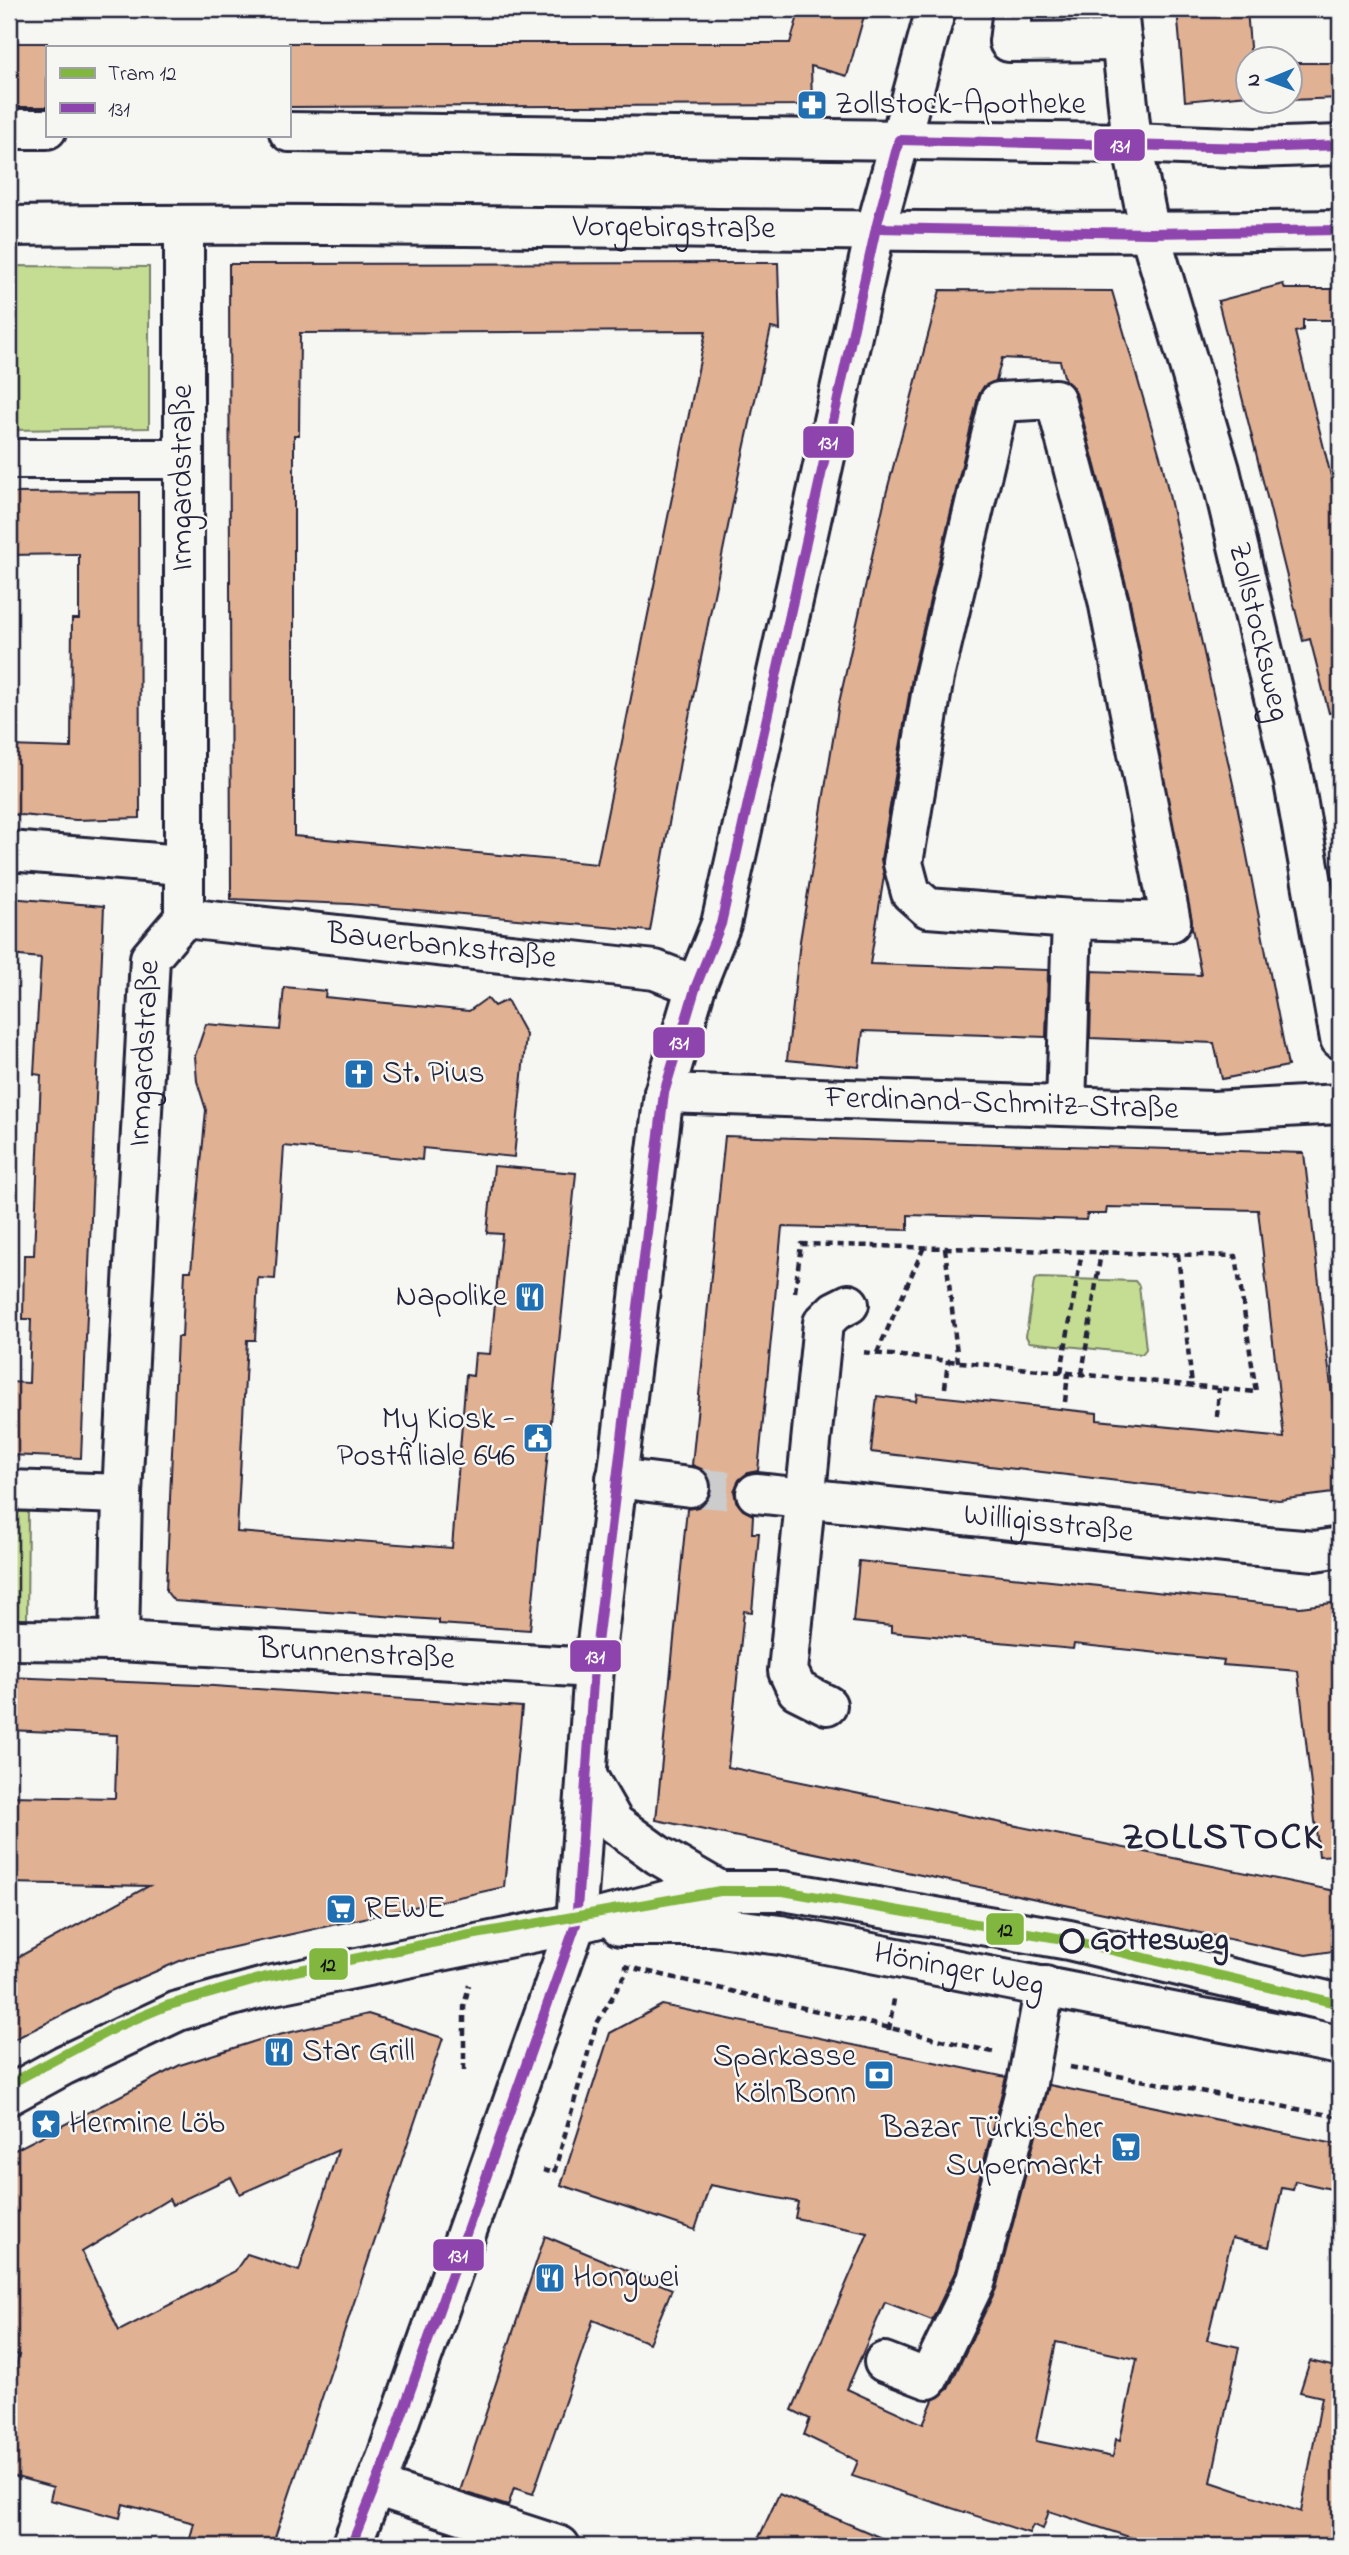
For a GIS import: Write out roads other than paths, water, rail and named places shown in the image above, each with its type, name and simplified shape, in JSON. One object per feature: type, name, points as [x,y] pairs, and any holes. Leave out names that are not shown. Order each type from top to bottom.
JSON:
[{"type":"street","points":[[351,2546],[375,2486],[576,1924],[594,1668],[664,1093],[696,986],[721,924],[876,228],[936,9]]},
{"type":"street","points":[[1013,9],[1009,42],[1120,25]]},
{"type":"street","name":"Zollstocksweg","points":[[1120,25],[1132,143],[1150,233],[1220,470],[1281,728],[1340,1039]]},
{"type":"street","points":[[9,130],[46,129]]},
{"type":"street","points":[[290,132],[1132,143],[1255,148],[1340,145]]},
{"type":"street","name":"Vorgebirgstraße","points":[[9,226],[876,228],[1150,233],[1340,230]]},
{"type":"street","name":"Irmgardstraße","points":[[119,1641],[122,1494],[149,958],[184,918],[184,226]]},
{"type":"street","points":[[1055,399],[1108,600],[1171,922],[1072,919],[928,908],[911,893],[903,863],[934,677],[999,402],[1055,399]]},
{"type":"street","points":[[9,459],[183,459]]},
{"type":"street","points":[[9,851],[182,865]]},
{"type":"street","name":"Bauerbankstraße","points":[[184,918],[655,970],[696,986]]},
{"type":"street","points":[[1066,1106],[1072,919]]},
{"type":"street","name":"Ferdinand-Schmitz-Straße","points":[[664,1093],[1213,1111],[1340,1104]]},
{"type":"street","points":[[827,1705],[797,1690],[788,1671],[803,1499],[823,1323],[849,1304]]},
{"type":"street","points":[[616,1478],[690,1486]]},
{"type":"street","points":[[9,1490],[122,1494]]},
{"type":"street","name":"Willigisstraße","points":[[756,1493],[1245,1545],[1315,1551],[1340,1547]]},
{"type":"street","name":"Brunnenstraße","points":[[9,1640],[119,1641],[594,1668]]},
{"type":"street","points":[[587,1776],[614,1823],[658,1855],[720,1891]]},
{"type":"street","name":"Höninger Weg","points":[[9,2095],[64,2065],[178,2011],[268,1986],[576,1924],[687,1895],[720,1891],[783,1891],[1069,1940],[1340,2004]]},
{"type":"street","name":"Höninger Weg","points":[[576,1924],[712,1926],[780,1935],[1340,2045]]},
{"type":"street","points":[[884,2361],[929,2379],[976,2280],[1032,2059],[1045,1986]]},
{"type":"street","points":[[375,2486],[560,2546]]},
{"type":"tunnel","points":[[690,1487],[756,1493]]},
{"type":"tram line","name":"12","points":[[9,2084],[116,2027],[166,2006],[266,1977],[470,1935],[720,1891],[783,1891],[1069,1940],[1340,2004]]},
{"type":"place","name":"Zollstock-Apotheke","points":[[812,105]]},
{"type":"place","name":"St. Pius","points":[[359,1074]]},
{"type":"place","name":"Napolike","points":[[530,1297]]},
{"type":"place","name":"My Kiosk - Postfiliale 646","points":[[538,1438]]},
{"type":"place","name":"REWE","points":[[341,1909]]},
{"type":"place","name":"Gottesweg","points":[[1072,1941]]},
{"type":"place","name":"Star Grill","points":[[279,2052]]},
{"type":"place","name":"Sparkasse KölnBonn","points":[[879,2075]]},
{"type":"place","name":"Hermine Löb","points":[[46,2124]]},
{"type":"place","name":"Bazar Türkischer Supermarkt","points":[[1126,2147]]},
{"type":"place","name":"Hongwei","points":[[550,2278]]},
{"type":"district","name":"ZOLLSTOCK","points":[[1223,1839]]}]
